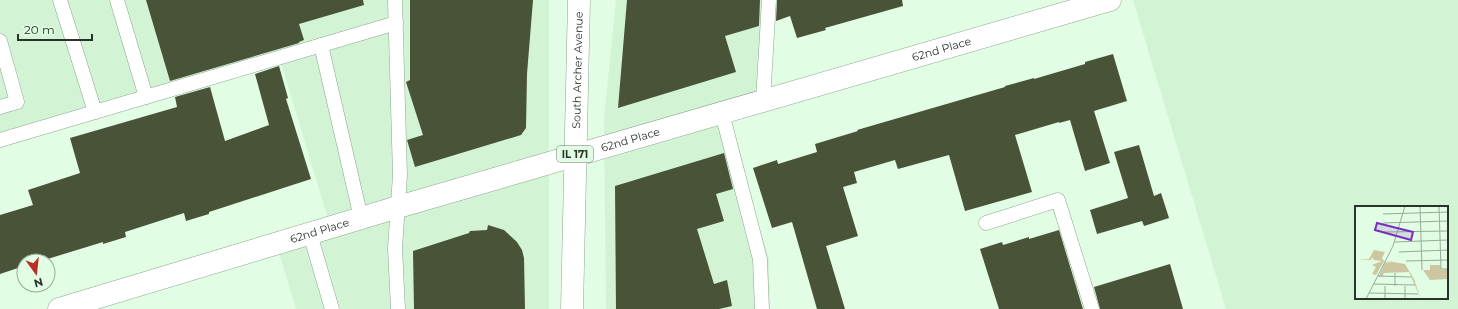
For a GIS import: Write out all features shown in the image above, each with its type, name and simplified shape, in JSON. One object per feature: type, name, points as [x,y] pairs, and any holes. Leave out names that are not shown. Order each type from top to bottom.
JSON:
[{"type":"street","name":"South Archer Avenue","points":[[572,309],[579,0]]},
{"type":"street","name":"62nd Place","points":[[59,309],[398,207],[1110,0]]},
{"type":"lane","points":[[60,0],[95,112]]},
{"type":"lane","points":[[117,0],[146,97]]},
{"type":"lane","points":[[395,0],[400,175],[395,248],[398,309]]},
{"type":"lane","points":[[763,101],[768,0]]},
{"type":"lane","points":[[0,140],[396,23]]},
{"type":"lane","points":[[0,41],[17,102],[0,107]]},
{"type":"lane","points":[[321,45],[361,218]]},
{"type":"lane","points":[[722,113],[760,259],[762,309]]},
{"type":"lane","points":[[986,223],[1058,200],[1092,309]]},
{"type":"lane","points":[[310,234],[332,309]]},
{"type":"shaded area","points":[[0,0],[549,0],[549,309],[296,309],[278,249],[332,232],[281,63],[0,146]]},
{"type":"shaded area","points":[[616,0],[774,0],[768,92],[723,106],[769,259],[770,309],[606,309],[604,118]]},
{"type":"shaded area","points":[[1133,0],[1458,0],[1458,309],[1226,309]]},
{"type":"building","points":[[146,0],[363,0],[364,5],[299,24],[304,40],[299,43],[170,81]]},
{"type":"building","points":[[410,0],[533,0],[527,74],[526,128],[521,135],[415,167],[407,140],[423,135],[406,82],[410,80]]},
{"type":"building","points":[[627,0],[760,0],[759,26],[725,36],[736,72],[618,108]]},
{"type":"building","points":[[777,0],[902,0],[903,6],[825,28],[826,30],[797,38],[790,16],[776,21]]},
{"type":"building","points":[[1113,54],[1127,101],[1094,111],[1110,163],[1085,171],[1070,120],[1015,135],[1032,192],[965,211],[949,155],[898,169],[895,160],[854,172],[857,183],[843,187],[858,236],[826,246],[845,309],[817,309],[792,222],[772,228],[753,168],[777,160],[778,164],[817,152],[815,144],[858,131],[857,130],[1085,64],[1085,62]]},
{"type":"building","points":[[279,66],[288,98],[286,99],[311,179],[209,212],[209,214],[186,221],[184,213],[125,232],[126,237],[103,244],[103,242],[56,256],[56,253],[16,253],[16,269],[0,274],[0,215],[33,205],[28,190],[80,173],[70,138],[177,107],[175,97],[210,87],[225,141],[269,125],[255,74]]},
{"type":"building","points":[[1139,145],[1154,196],[1161,193],[1169,218],[1144,226],[1142,221],[1097,234],[1090,210],[1128,198],[1114,152]]},
{"type":"building","points":[[724,153],[733,189],[716,194],[724,221],[697,229],[714,284],[727,280],[732,306],[719,309],[616,309],[615,186]]},
{"type":"building","points":[[488,225],[504,230],[517,242],[522,250],[524,258],[525,309],[414,309],[413,251],[469,233],[470,231],[487,230]]},
{"type":"building","points":[[1059,230],[1083,309],[999,309],[980,249],[1002,242],[1003,245],[1029,237],[1029,239]]},
{"type":"building","points":[[1170,264],[1183,309],[1100,309],[1094,287]]}]
